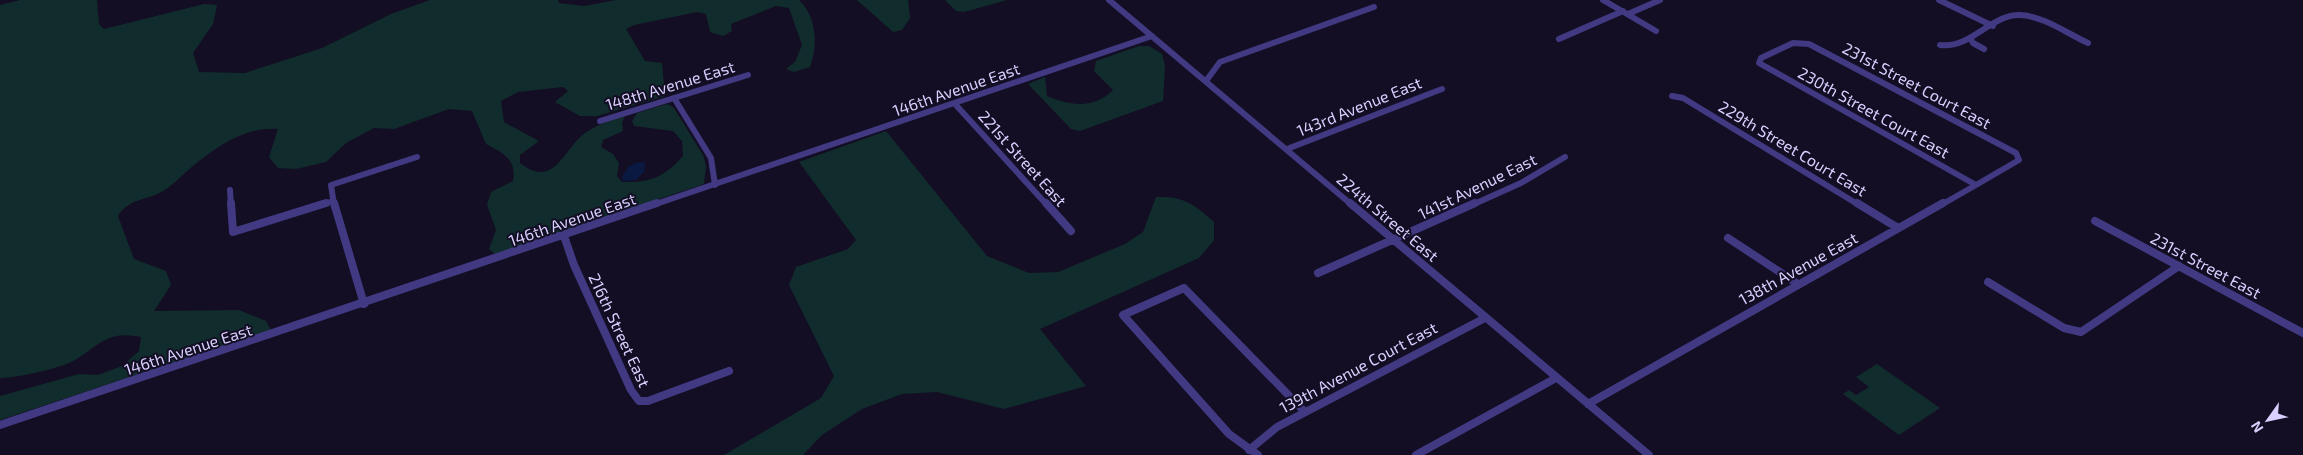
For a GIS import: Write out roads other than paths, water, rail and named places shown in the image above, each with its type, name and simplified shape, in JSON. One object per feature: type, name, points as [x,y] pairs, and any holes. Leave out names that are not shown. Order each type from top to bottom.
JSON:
[{"type":"street","name":"224th Street East","points":[[1109,0],[1649,455]]},
{"type":"street","points":[[1604,0],[1656,31]]},
{"type":"street","points":[[1559,39],[1660,0]]},
{"type":"street","points":[[1939,0],[1993,26]]},
{"type":"street","points":[[1206,81],[1220,62],[1374,7]]},
{"type":"street","points":[[1940,45],[1952,45],[2020,16],[2088,43]]},
{"type":"street","name":"146th Avenue East","points":[[0,426],[1152,36]]},
{"type":"street","points":[[1970,38],[1973,43],[1984,49]]},
{"type":"street","name":"230th Street Court East","points":[[1801,42],[1793,43],[1769,54],[1761,58],[1759,63],[1976,185]]},
{"type":"street","name":"231st Street Court East","points":[[1801,42],[1817,48],[2018,155]]},
{"type":"street","name":"148th Avenue East","points":[[600,121],[748,75]]},
{"type":"street","name":"143rd Avenue East","points":[[1287,149],[1422,95],[1442,89]]},
{"type":"street","name":"229th Street Court East","points":[[1672,96],[1683,98],[1898,228]]},
{"type":"street","points":[[674,98],[711,158],[715,185]]},
{"type":"street","name":"221st Street East","points":[[955,104],[1071,231]]},
{"type":"street","name":"138th Avenue East","points":[[1588,404],[2016,162],[2019,160],[2018,155]]},
{"type":"street","points":[[364,304],[333,201],[331,188],[333,184],[417,157]]},
{"type":"street","name":"141st Avenue East","points":[[1318,273],[1392,239],[1402,238],[1507,187],[1521,183],[1565,157]]},
{"type":"street","points":[[230,190],[233,232],[333,201]]},
{"type":"street","name":"231st Street East","points":[[2095,221],[2303,333]]},
{"type":"street","name":"216th Street East","points":[[564,236],[574,265],[631,390],[639,401],[648,401],[729,372]]},
{"type":"street","points":[[1728,238],[1798,284]]},
{"type":"street","points":[[1988,282],[2064,328],[2078,332],[2085,331],[2178,266]]},
{"type":"street","points":[[1258,455],[1229,434],[1123,315],[1184,288],[1304,412]]},
{"type":"street","name":"139th Avenue Court East","points":[[1249,450],[1266,434],[1304,412],[1485,318]]},
{"type":"street","points":[[1416,455],[1556,378]]},
{"type":"water","points":[[639,162],[645,163],[644,172],[636,180],[623,181],[622,177],[629,166]]}]
